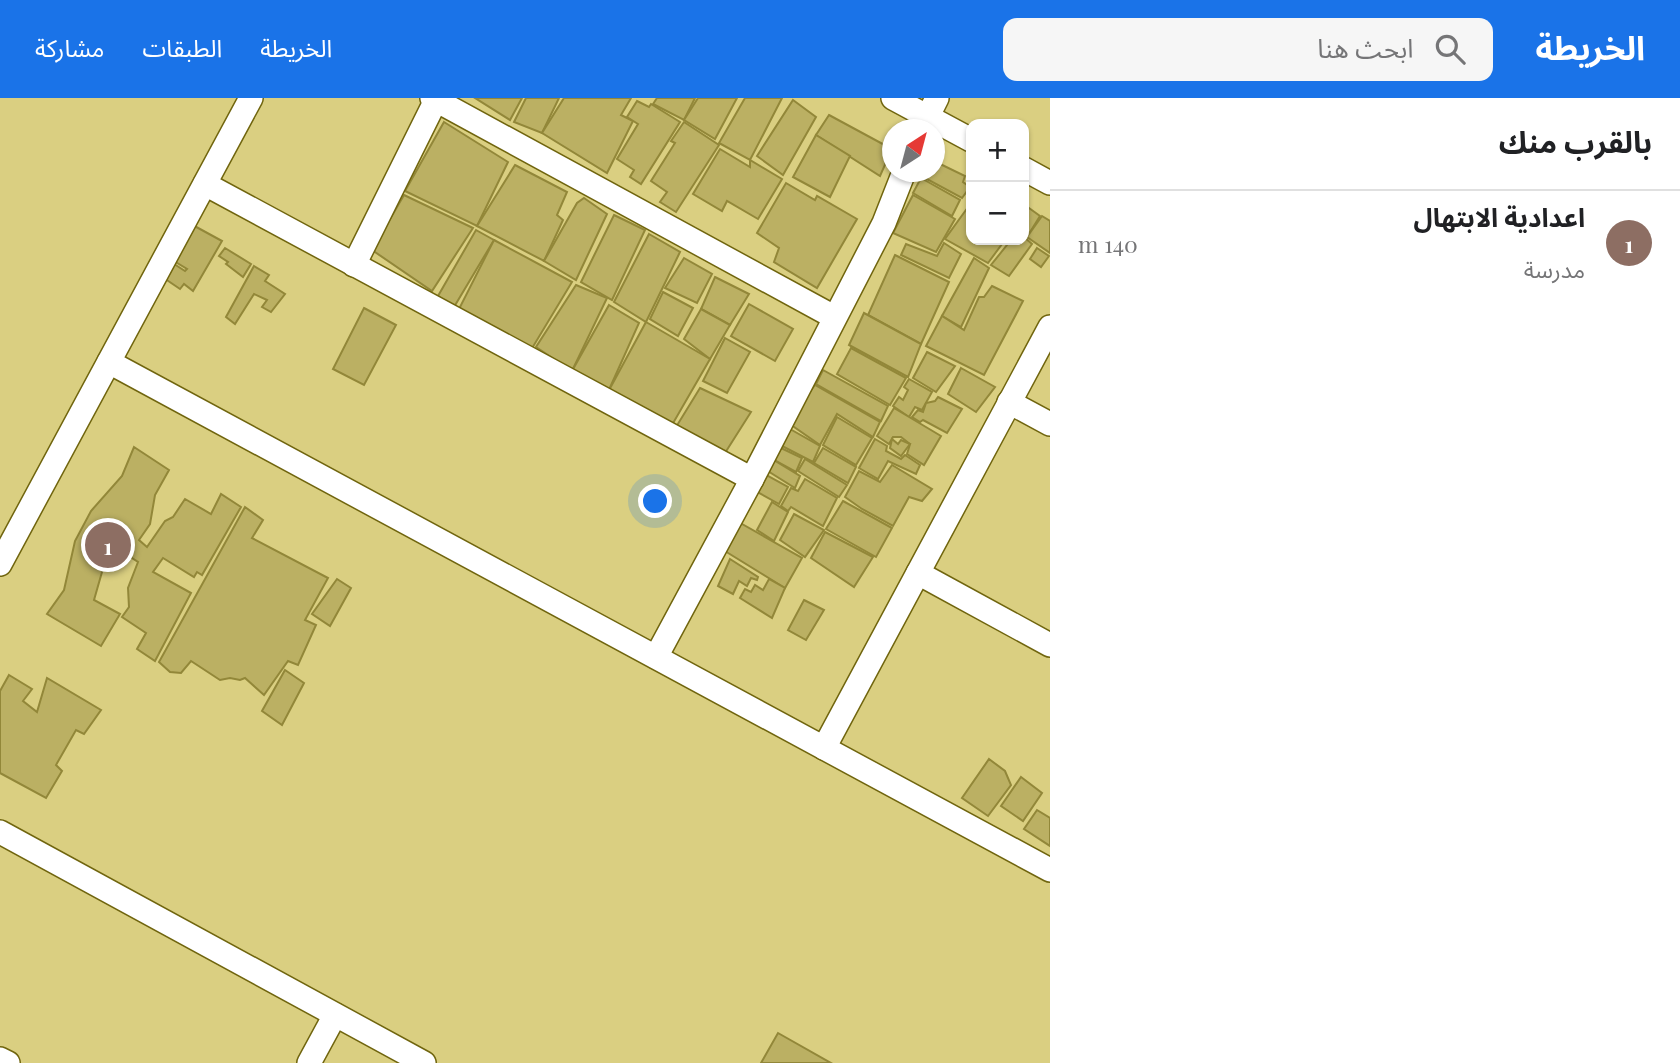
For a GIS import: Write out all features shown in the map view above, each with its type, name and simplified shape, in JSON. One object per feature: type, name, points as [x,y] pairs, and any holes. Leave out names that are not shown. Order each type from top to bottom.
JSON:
[{"type":"street","points":[[0,564],[251,98]]},
{"type":"street","points":[[894,98],[928,114],[966,137]]},
{"type":"street","points":[[354,265],[434,99],[834,317]]},
{"type":"street","points":[[1029,172],[1050,183]]},
{"type":"street","points":[[656,657],[752,479],[884,223],[900,182]]},
{"type":"street","points":[[205,184],[752,479]]},
{"type":"street","points":[[824,748],[1050,327]]},
{"type":"street","points":[[109,362],[1050,870]]},
{"type":"street","points":[[1009,402],[1050,424]]},
{"type":"street","points":[[918,573],[1050,645]]},
{"type":"street","points":[[0,832],[424,1063]]},
{"type":"street","points":[[309,1063],[335,1014]]},
{"type":"street","points":[[0,1059],[8,1063]]},
{"type":"building","points":[[475,98],[522,98],[510,120]]},
{"type":"building","points":[[526,98],[559,98],[542,133],[514,122]]},
{"type":"building","points":[[564,98],[631,98],[621,115],[633,121],[607,173],[542,133]]},
{"type":"building","points":[[657,98],[695,98],[684,120],[653,104]]},
{"type":"building","points":[[698,98],[737,98],[715,139],[684,120]]},
{"type":"building","points":[[745,98],[782,98],[750,160],[719,143]]},
{"type":"building","points":[[793,100],[816,117],[783,175],[757,156]]},
{"type":"building","points":[[637,101],[649,107],[651,104],[680,122],[641,184],[630,177],[634,170],[617,159],[638,124],[627,117]]},
{"type":"building","points":[[829,115],[882,144],[880,176],[816,135]]},
{"type":"building","points":[[444,122],[508,162],[477,226],[405,191]]},
{"type":"building","points":[[684,122],[719,145],[676,212],[660,202],[667,192],[651,181],[675,143],[671,141]]},
{"type":"building","points":[[816,135],[850,156],[830,197],[793,177]]},
{"type":"building","points":[[720,149],[750,167],[750,160],[782,179],[758,219],[727,201],[722,211],[693,194]]},
{"type":"building","points":[[515,165],[567,192],[557,215],[563,220],[544,261],[477,226]]},
{"type":"building","points":[[945,166],[965,176],[963,182],[966,184],[966,192],[962,198],[932,182],[945,182]]},
{"type":"building","points":[[919,182],[928,182],[960,200],[952,216],[913,193]]},
{"type":"building","points":[[786,183],[815,200],[817,196],[857,219],[817,288],[774,262],[779,248],[757,233]]},
{"type":"building","points":[[404,195],[473,228],[432,291],[372,250]]},
{"type":"building","points":[[913,195],[955,219],[936,252],[893,233]]},
{"type":"building","points":[[584,198],[607,214],[576,280],[544,261],[577,203]]},
{"type":"building","points":[[1029,208],[1040,216],[1029,234]]},
{"type":"building","points":[[966,210],[966,245],[1001,245],[988,263],[945,239]]},
{"type":"building","points":[[614,215],[645,230],[612,300],[581,282]]},
{"type":"building","points":[[1042,216],[1050,221],[1050,253],[1029,238],[1029,234]]},
{"type":"building","points":[[189,223],[222,241],[193,291],[184,284],[180,289],[161,276],[171,262],[185,271],[187,269],[169,258]]},
{"type":"building","points":[[476,230],[494,240],[454,307],[438,296]]},
{"type":"building","points":[[649,234],[680,252],[646,322],[614,302]]},
{"type":"building","points":[[494,240],[572,282],[531,350],[459,309]]},
{"type":"building","points":[[1029,241],[1032,244],[1009,276],[991,265],[1007,245],[1029,245]]},
{"type":"building","points":[[944,243],[961,254],[949,278],[901,255],[906,244],[937,256]]},
{"type":"building","points":[[225,248],[251,264],[243,277],[219,256]]},
{"type":"building","points":[[1037,248],[1049,256],[1041,267],[1030,259]]},
{"type":"building","points":[[895,255],[949,282],[921,344],[868,315]]},
{"type":"building","points":[[684,258],[712,274],[697,303],[665,288]]},
{"type":"building","points":[[974,258],[989,268],[961,327],[942,316]]},
{"type":"building","points":[[254,266],[269,275],[265,281],[285,294],[271,312],[262,307],[267,300],[254,294],[235,324],[226,317]]},
{"type":"building","points":[[715,277],[749,294],[730,325],[701,309]]},
{"type":"building","points":[[576,285],[607,298],[572,371],[536,347]]},
{"type":"building","points":[[992,286],[1023,301],[984,375],[926,346],[942,316],[964,330],[979,297],[984,297]]},
{"type":"building","points":[[663,292],[693,308],[678,336],[650,319]]},
{"type":"building","points":[[749,304],[793,329],[775,361],[731,336]]},
{"type":"building","points":[[609,305],[639,323],[608,392],[572,371]]},
{"type":"building","points":[[364,308],[396,325],[364,385],[333,369]]},
{"type":"building","points":[[701,309],[730,325],[710,359],[684,339]]},
{"type":"building","points":[[864,313],[921,344],[908,377],[849,345]]},
{"type":"building","points":[[646,322],[710,359],[672,425],[608,392]]},
{"type":"building","points":[[725,338],[750,352],[727,393],[703,381]]},
{"type":"building","points":[[851,348],[906,378],[890,405],[837,374]]},
{"type":"building","points":[[927,352],[955,366],[936,392],[913,378]]},
{"type":"building","points":[[961,368],[995,387],[976,412],[948,394]]},
{"type":"building","points":[[823,370],[888,406],[881,421],[816,384]]},
{"type":"building","points":[[909,379],[932,392],[922,410],[915,407],[909,417],[893,406],[899,397],[903,400],[908,390],[904,387]]},
{"type":"building","points":[[815,385],[880,422],[873,437],[837,414],[820,445],[787,422]]},
{"type":"building","points":[[700,388],[751,412],[725,453],[676,427]]},
{"type":"building","points":[[938,397],[962,409],[947,433],[912,417],[918,410],[923,412],[926,403],[935,401]]},
{"type":"building","points":[[894,408],[941,436],[924,465],[907,454],[910,444],[901,437],[893,437],[889,444],[877,436]]},
{"type":"building","points":[[837,417],[872,438],[856,465],[823,445]]},
{"type":"building","points":[[790,429],[820,446],[813,462],[782,446]]},
{"type":"building","points":[[875,439],[887,446],[886,451],[901,459],[905,455],[920,465],[916,474],[888,461],[878,479],[859,468]]},
{"type":"building","points":[[892,439],[898,444],[901,440],[910,444],[901,456],[890,448]]},
{"type":"building","points":[[134,447],[169,470],[155,495],[150,524],[139,540],[147,547],[185,499],[211,514],[221,494],[241,507],[202,575],[197,572],[194,577],[163,558],[153,572],[191,593],[155,661],[137,649],[146,633],[122,617],[129,607],[128,588],[138,562],[110,544],[94,600],[120,614],[101,646],[47,614],[64,590],[75,541],[91,511],[122,476]]},
{"type":"building","points":[[781,448],[802,458],[796,472],[774,460]]},
{"type":"building","points":[[823,448],[856,467],[848,483],[814,463]]},
{"type":"building","points":[[767,456],[800,476],[795,488],[763,468]]},
{"type":"building","points":[[805,459],[847,485],[839,497],[798,471]]},
{"type":"building","points":[[892,465],[932,489],[922,501],[909,497],[893,526],[845,497],[859,471],[880,482]]},
{"type":"building","points":[[761,472],[788,487],[779,504],[752,489]]},
{"type":"building","points":[[805,479],[837,498],[823,526],[791,507],[788,511],[781,506],[791,488],[798,491]]},
{"type":"building","points":[[843,501],[892,528],[876,557],[826,529]]},
{"type":"building","points":[[772,502],[788,512],[774,541],[757,530]]},
{"type":"building","points":[[245,507],[263,520],[252,538],[328,578],[305,620],[316,625],[298,665],[288,661],[264,695],[245,678],[220,680],[191,661],[181,673],[170,672],[159,662]]},
{"type":"building","points":[[794,514],[824,530],[805,557],[780,540]]},
{"type":"building","points":[[735,520],[802,558],[785,588],[720,548]]},
{"type":"building","points":[[825,532],[873,557],[854,587],[811,558]]},
{"type":"building","points":[[730,559],[758,577],[757,580],[751,578],[747,586],[739,581],[733,594],[718,586]]},
{"type":"building","points":[[337,579],[351,588],[330,626],[312,614]]},
{"type":"building","points":[[769,579],[785,588],[772,618],[740,598],[745,589],[751,592],[755,585],[763,590]]},
{"type":"building","points":[[804,600],[824,610],[806,640],[788,630]]},
{"type":"building","points":[[285,670],[304,683],[282,725],[262,711]]},
{"type":"building","points":[[9,675],[32,689],[23,701],[37,712],[47,678],[101,710],[84,734],[76,730],[56,765],[62,771],[46,798],[0,773],[0,691]]},
{"type":"building","points":[[989,759],[1005,771],[1011,785],[988,816],[962,798]]},
{"type":"building","points":[[1021,777],[1042,793],[1023,821],[1001,806]]},
{"type":"building","points":[[1037,810],[1050,818],[1050,846],[1024,829]]},
{"type":"building","points":[[778,1033],[831,1063],[761,1063]]},
{"type":"place","name":"اعدادية الابتهال","points":[[108,545]]}]
